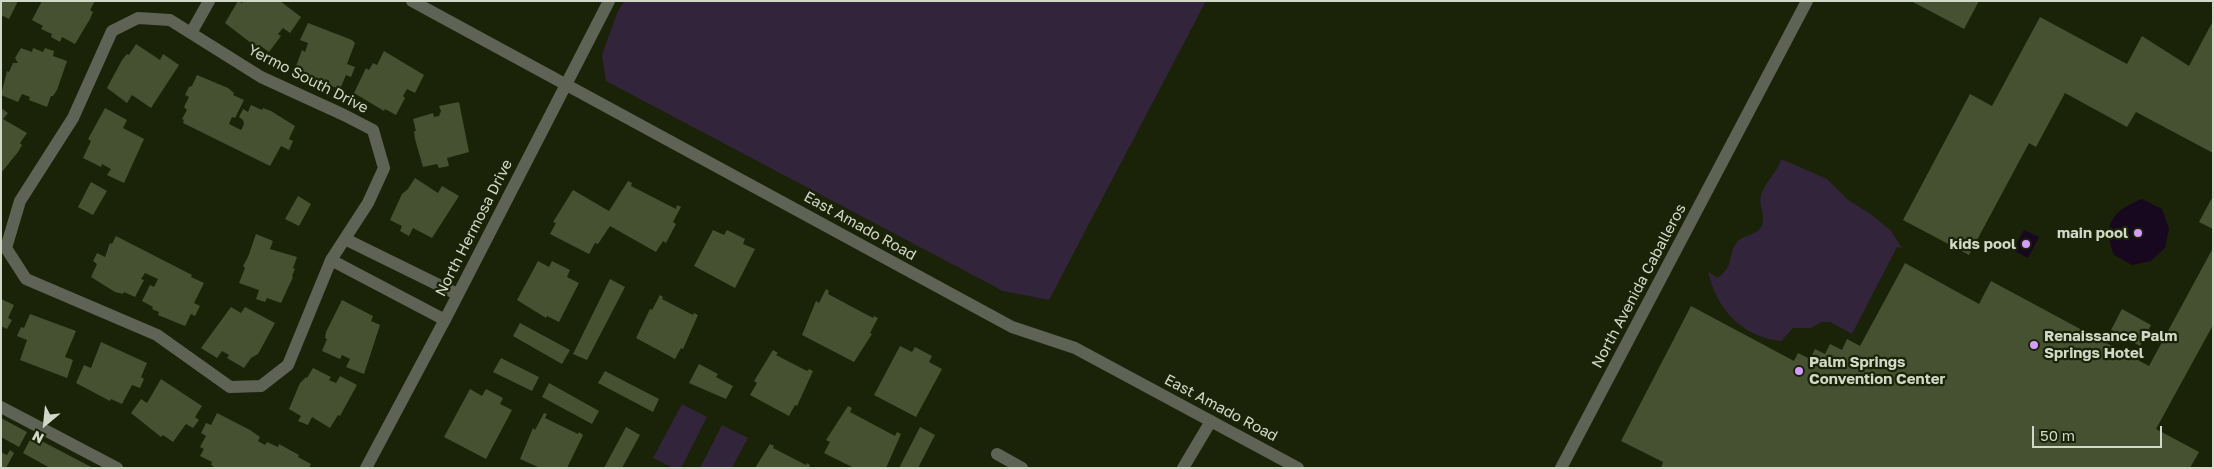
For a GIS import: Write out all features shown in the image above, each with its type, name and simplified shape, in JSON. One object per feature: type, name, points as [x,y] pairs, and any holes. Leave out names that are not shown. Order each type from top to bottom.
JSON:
[{"type":"street","points":[[191,33],[210,1]]},
{"type":"street","name":"East Amado Road","points":[[412,1],[1012,327],[1075,348],[1298,468]]},
{"type":"street","name":"North Hermosa Drive","points":[[366,468],[445,320],[609,1]]},
{"type":"street","name":"North Avenida Caballeros","points":[[1561,468],[1807,1]]},
{"type":"street","name":"Yermo South Drive","points":[[330,260],[288,365],[261,386],[230,387],[157,335],[26,279],[6,248],[20,201],[73,118],[112,31],[138,18],[170,20],[261,77],[344,114],[373,130],[384,168],[368,203],[344,240]]},
{"type":"street","points":[[445,320],[330,260],[344,240],[457,294]]},
{"type":"street","points":[[1,407],[116,468]]},
{"type":"street","points":[[1183,468],[1210,421]]},
{"type":"street","points":[[997,454],[1022,468]]},
{"type":"shaded area","points":[[624,1],[1206,1],[1049,300],[1003,291],[606,81],[602,55],[617,13]]},
{"type":"shaded area","points":[[1781,159],[1827,179],[1848,200],[1872,215],[1891,231],[1902,248],[1897,247],[1852,334],[1830,322],[1821,322],[1811,328],[1793,328],[1781,341],[1754,334],[1733,319],[1724,309],[1712,285],[1708,271],[1717,278],[1723,274],[1729,265],[1737,242],[1760,229],[1763,221],[1760,203],[1761,195]]},
{"type":"shaded area","name":"main pool","points":[[2142,199],[2162,209],[2169,229],[2165,248],[2151,261],[2132,265],[2114,255],[2109,235],[2110,227],[2112,220],[2123,208]]},
{"type":"shaded area","name":"kids pool","points":[[2024,230],[2039,237],[2028,258],[2013,250]]},
{"type":"shaded area","points":[[682,404],[707,417],[681,468],[673,468],[653,458]]},
{"type":"shaded area","points":[[722,425],[748,438],[732,468],[700,468]]},
{"type":"building","points":[[1,1],[18,1],[9,19],[1,15]]},
{"type":"building","points":[[42,1],[95,1],[90,10],[93,12],[90,19],[75,44],[62,37],[60,42],[51,37],[52,34],[41,29],[43,26],[32,20]]},
{"type":"building","points":[[238,1],[242,3],[244,1],[280,1],[301,17],[290,33],[283,28],[278,34],[281,36],[269,52],[259,45],[251,43],[225,23]]},
{"type":"building","points":[[1911,1],[1979,1],[1964,29]]},
{"type":"building","points":[[2040,17],[2127,64],[2142,36],[2189,66],[2213,21],[2213,153],[2136,112],[2127,127],[2065,93],[2036,147],[2029,143],[1969,255],[1903,220],[1970,94],[1992,106]]},
{"type":"building","points":[[308,23],[352,40],[355,43],[347,64],[355,67],[351,77],[346,75],[340,89],[313,80],[306,75],[307,73],[295,69],[302,50],[305,52],[308,43],[300,40]]},
{"type":"building","points":[[136,44],[160,60],[163,54],[179,65],[151,108],[132,95],[127,103],[107,88],[122,60],[127,54],[129,55]]},
{"type":"building","points":[[21,48],[32,52],[33,48],[43,52],[45,48],[54,51],[53,56],[67,61],[57,90],[51,96],[47,107],[29,100],[30,97],[22,94],[18,102],[1,95],[7,71],[9,72],[13,63],[18,63],[15,58]]},
{"type":"building","points":[[384,51],[424,75],[415,93],[407,89],[403,96],[405,98],[396,115],[385,109],[384,111],[354,93],[366,68],[369,70],[373,63],[377,65]]},
{"type":"building","points":[[197,75],[228,88],[234,93],[233,95],[244,100],[235,118],[232,117],[229,124],[241,130],[244,124],[243,120],[239,117],[243,109],[248,112],[251,105],[262,110],[263,108],[271,111],[295,126],[289,139],[293,141],[289,150],[281,146],[270,166],[183,123],[184,120],[182,119],[187,110],[184,107],[189,97],[185,95]]},
{"type":"building","points":[[459,102],[469,152],[447,158],[449,166],[439,168],[437,164],[423,167],[415,139],[414,131],[416,131],[413,119],[433,113],[434,117],[439,116],[441,111],[439,106]]},
{"type":"building","points":[[1,108],[8,113],[3,119],[27,133],[20,143],[22,145],[18,152],[1,173]]},
{"type":"building","points":[[105,108],[127,120],[123,128],[144,139],[124,183],[107,175],[111,169],[102,164],[101,167],[83,158],[91,141],[88,139]]},
{"type":"building","points":[[415,178],[438,193],[442,186],[459,196],[432,238],[413,228],[409,236],[400,231],[402,226],[390,220],[402,194],[408,189]]},
{"type":"building","points":[[628,181],[632,183],[631,186],[676,209],[677,205],[681,207],[673,222],[676,224],[666,243],[663,241],[656,252],[610,226],[598,244],[595,243],[589,254],[550,234],[556,223],[553,222],[573,190],[609,211]]},
{"type":"building","points":[[91,182],[107,191],[93,215],[78,207]]},
{"type":"building","points":[[298,196],[311,204],[299,226],[285,219]]},
{"type":"building","points":[[2213,196],[2213,229],[2199,222]]},
{"type":"building","points":[[713,230],[724,235],[727,230],[745,239],[743,244],[755,249],[735,288],[694,266]]},
{"type":"building","points":[[256,234],[273,241],[270,249],[297,257],[293,268],[295,269],[293,277],[281,303],[267,298],[265,302],[256,299],[259,290],[239,283],[245,268],[243,266]]},
{"type":"building","points":[[116,236],[204,283],[194,303],[200,306],[195,316],[191,314],[185,326],[158,315],[159,312],[142,301],[150,285],[154,287],[158,279],[145,273],[141,279],[144,280],[135,297],[124,292],[123,294],[115,292],[91,277],[97,264],[93,261],[97,253],[105,257],[110,243],[112,244]]},
{"type":"building","name":"Palm Springs Convention Center","points":[[2213,248],[2213,325],[2156,429],[2199,452],[2190,468],[1661,468],[1663,462],[1621,441],[1691,306],[1794,361],[1798,353],[1810,359],[1815,349],[1825,354],[1830,344],[1842,350],[1847,339],[1860,346],[1905,263],[1979,304],[1991,281],[2149,366]]},
{"type":"building","points":[[538,261],[549,267],[552,261],[570,270],[567,277],[579,283],[559,322],[547,316],[546,318],[517,300]]},
{"type":"building","points":[[610,279],[625,287],[587,360],[573,354]]},
{"type":"building","points":[[826,289],[829,291],[828,294],[873,318],[874,316],[878,318],[870,333],[872,334],[854,362],[802,335],[816,301],[819,303]]},
{"type":"building","points":[[660,295],[663,297],[662,299],[693,315],[694,313],[698,315],[683,349],[681,348],[675,359],[636,338],[650,309],[652,310]]},
{"type":"building","points":[[1,299],[14,305],[8,318],[12,320],[7,329],[1,326]]},
{"type":"building","points":[[342,300],[373,316],[371,321],[380,325],[364,374],[346,367],[350,359],[342,355],[340,359],[322,351],[327,339],[325,338],[326,332]]},
{"type":"building","points":[[231,307],[241,313],[245,307],[275,323],[258,354],[251,358],[244,368],[227,358],[229,355],[222,351],[217,358],[201,348]]},
{"type":"building","points":[[2122,309],[2151,325],[2140,346],[2111,330]]},
{"type":"building","points":[[30,314],[76,331],[65,357],[73,360],[67,378],[20,360],[27,340],[17,336],[21,327],[24,328]]},
{"type":"building","points":[[520,323],[570,350],[562,364],[513,336]]},
{"type":"building","points":[[101,342],[147,363],[141,377],[144,379],[140,388],[132,385],[122,404],[111,399],[110,401],[76,383],[84,365],[91,368]]},
{"type":"building","points":[[900,346],[912,352],[915,347],[932,356],[929,362],[942,369],[916,417],[874,395]]},
{"type":"building","points":[[773,350],[778,353],[776,355],[807,371],[809,369],[813,371],[797,406],[795,405],[789,416],[750,395],[757,383],[754,381]]},
{"type":"building","points":[[501,358],[539,377],[532,391],[493,372]]},
{"type":"building","points":[[699,364],[718,374],[716,377],[733,386],[726,399],[689,383]]},
{"type":"building","points":[[313,368],[331,377],[329,380],[336,383],[340,376],[357,385],[340,416],[338,415],[330,428],[312,417],[308,425],[298,421],[301,416],[289,409],[300,383],[307,378]]},
{"type":"building","points":[[605,371],[659,399],[653,412],[598,383]]},
{"type":"building","points":[[161,379],[202,406],[195,417],[199,420],[193,428],[186,424],[173,442],[163,435],[161,437],[131,413],[141,399],[147,403]]},
{"type":"building","points":[[549,383],[599,411],[592,424],[542,397]]},
{"type":"building","points":[[470,389],[482,396],[486,389],[503,398],[500,404],[512,410],[486,459],[444,437]]},
{"type":"building","points":[[848,406],[852,408],[850,412],[895,436],[897,432],[901,434],[886,468],[854,468],[824,453],[830,442],[826,440]]},
{"type":"building","points":[[217,413],[250,430],[260,437],[258,441],[265,445],[267,442],[278,447],[279,444],[299,455],[298,457],[311,464],[309,468],[216,468],[211,465],[212,462],[200,456],[204,449],[200,447],[206,436],[201,433],[206,423],[211,425]]},
{"type":"building","points":[[544,413],[547,414],[545,418],[583,435],[567,468],[540,468],[520,459],[533,428],[535,430]]},
{"type":"building","points":[[1,418],[27,432],[19,447],[1,437]]},
{"type":"building","points":[[626,427],[640,435],[622,468],[604,468]]},
{"type":"building","points":[[920,427],[935,435],[918,468],[899,468]]},
{"type":"building","points":[[32,436],[93,468],[50,468],[23,453]]},
{"type":"building","points":[[770,444],[774,446],[773,448],[806,465],[807,463],[810,465],[809,468],[755,468]]},
{"type":"building","points":[[10,450],[14,453],[6,468],[1,468],[1,452],[7,455]]},
{"type":"place","name":"main pool","points":[[2138,233]]},
{"type":"place","name":"kids pool","points":[[2026,244]]},
{"type":"place","name":"Renaissance Palm Springs Hotel","points":[[2034,345]]},
{"type":"place","name":"Palm Springs Convention Center","points":[[1799,371]]}]
